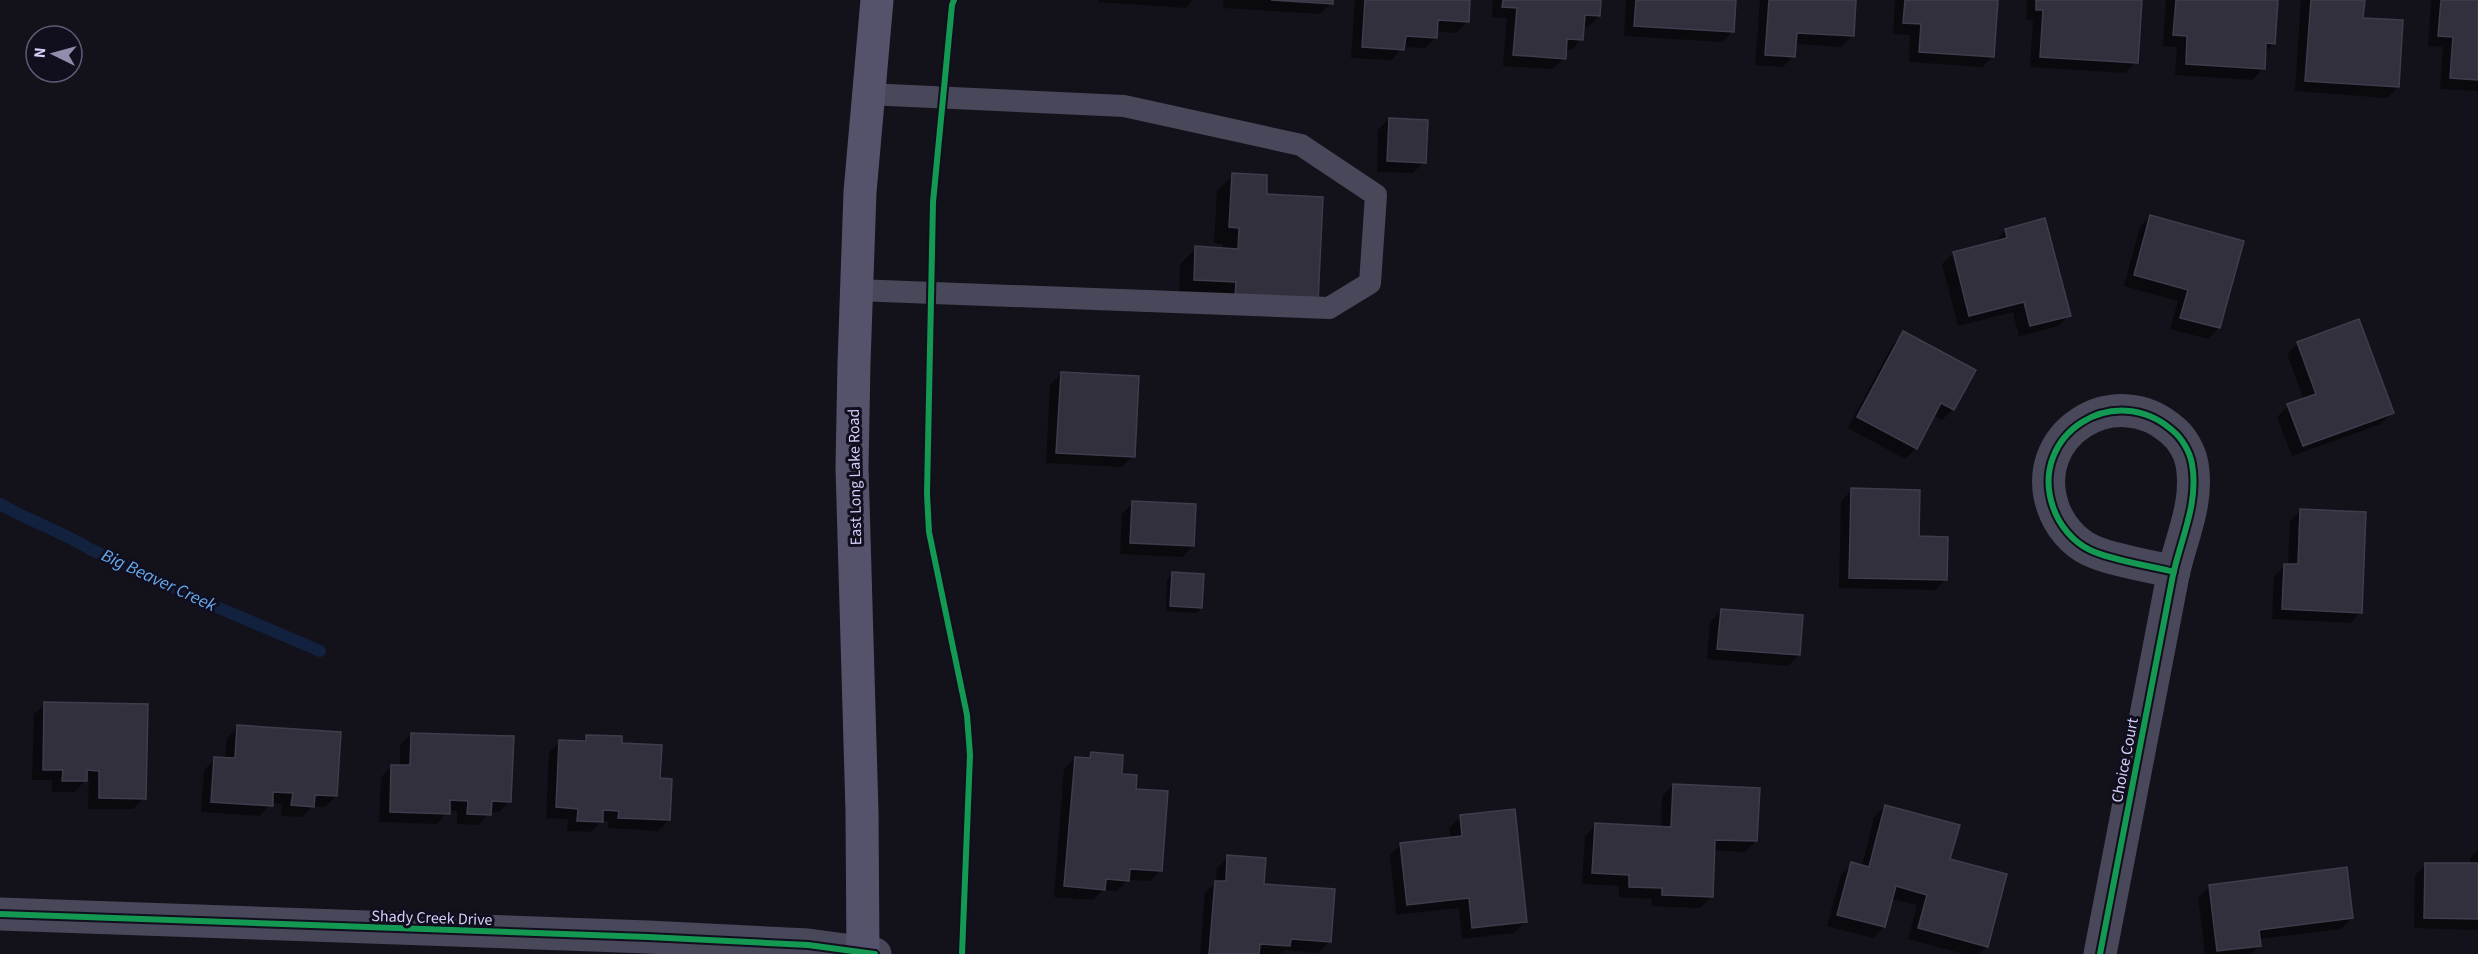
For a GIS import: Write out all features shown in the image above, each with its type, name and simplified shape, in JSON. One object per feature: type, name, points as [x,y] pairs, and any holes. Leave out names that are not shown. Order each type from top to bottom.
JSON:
[{"type":"main road","name":"East Long Lake Road","points":[[867,953],[852,467],[860,192],[877,0]]},
{"type":"street","name":"Choice Court","points":[[2100,954],[2174,572],[2196,484],[2192,459],[2180,437],[2161,420],[2137,411],[2112,410],[2089,417],[2070,430],[2056,449],[2049,472],[2049,496],[2057,518],[2071,537],[2091,550],[2174,572]]},
{"type":"street","name":"Shady Creek Drive","points":[[0,914],[648,937],[808,945],[867,953]]},
{"type":"lane","points":[[856,290],[1329,308],[1370,283],[1376,195],[1301,145],[1124,106],[867,94]]},
{"type":"building","points":[[1271,0],[1333,0],[1333,4]]},
{"type":"building","points":[[1365,0],[1470,0],[1469,22],[1438,20],[1437,38],[1406,36],[1404,50],[1362,47]]},
{"type":"building","points":[[1503,0],[1601,0],[1600,16],[1585,15],[1583,40],[1567,39],[1566,59],[1513,55],[1517,8],[1502,7]]},
{"type":"building","points":[[1636,0],[1736,0],[1734,32],[1634,26]]},
{"type":"building","points":[[1769,0],[1856,0],[1854,36],[1797,33],[1795,57],[1765,55]]},
{"type":"building","points":[[1905,0],[1998,0],[1994,57],[1919,52],[1921,24],[1903,23]]},
{"type":"building","points":[[2036,0],[2142,0],[2138,63],[2040,57],[2043,10],[2036,10]]},
{"type":"building","points":[[2176,0],[2278,0],[2275,44],[2266,43],[2265,69],[2186,64],[2187,36],[2173,35]]},
{"type":"building","points":[[2311,0],[2365,0],[2363,18],[2403,20],[2399,87],[2305,81]]},
{"type":"building","points":[[2441,0],[2478,0],[2478,80],[2450,78],[2453,37],[2438,36]]},
{"type":"building","points":[[1389,118],[1428,120],[1426,163],[1387,161]]},
{"type":"building","points":[[1232,173],[1267,175],[1267,194],[1323,197],[1318,303],[1235,298],[1236,282],[1194,280],[1195,246],[1238,249],[1239,228],[1229,227]]},
{"type":"building","points":[[2150,215],[2244,241],[2220,328],[2180,318],[2188,290],[2134,275]]},
{"type":"building","points":[[2045,218],[2071,316],[2030,326],[2024,302],[1969,316],[1953,252],[2007,238],[2005,229]]},
{"type":"building","points":[[2359,319],[2394,413],[2303,446],[2287,404],[2316,394],[2297,342]]},
{"type":"building","points":[[1903,331],[1976,370],[1954,410],[1941,403],[1917,449],[1857,417]]},
{"type":"building","points":[[1061,372],[1139,376],[1135,457],[1056,453]]},
{"type":"building","points":[[1851,488],[1920,490],[1919,536],[1948,537],[1947,580],[1849,578]]},
{"type":"building","points":[[1132,501],[1196,504],[1194,546],[1130,543]]},
{"type":"building","points":[[2300,509],[2366,512],[2362,613],[2282,609],[2284,564],[2298,564]]},
{"type":"building","points":[[1172,572],[1204,574],[1202,608],[1170,606]]},
{"type":"building","points":[[1721,609],[1803,615],[1800,655],[1717,649]]},
{"type":"building","points":[[44,702],[148,704],[146,799],[99,798],[99,771],[87,770],[87,781],[62,781],[63,770],[43,770]]},
{"type":"building","points":[[237,725],[341,732],[337,796],[315,795],[314,807],[291,805],[293,793],[273,792],[273,806],[211,802],[214,757],[235,758]]},
{"type":"building","points":[[411,733],[514,736],[511,802],[492,801],[491,815],[467,814],[468,801],[450,800],[450,814],[390,812],[391,765],[410,765]]},
{"type":"building","points":[[586,735],[622,736],[622,743],[662,745],[660,778],[672,779],[670,820],[618,818],[619,811],[603,810],[603,822],[577,821],[578,809],[556,807],[559,740],[586,741]]},
{"type":"building","points":[[1091,752],[1123,755],[1122,774],[1137,775],[1136,789],[1168,791],[1162,871],[1130,869],[1129,881],[1106,879],[1105,890],[1064,886],[1075,757],[1090,758]]},
{"type":"building","points":[[1673,784],[1760,788],[1757,841],[1715,840],[1713,897],[1662,895],[1662,888],[1629,887],[1629,875],[1592,873],[1595,823],[1671,827]]},
{"type":"building","points":[[1885,805],[1960,825],[1950,859],[2007,874],[1988,947],[1918,928],[1927,895],[1896,886],[1885,927],[1837,915],[1851,862],[1869,867]]},
{"type":"building","points":[[1515,809],[1527,922],[1472,928],[1469,898],[1407,905],[1400,843],[1462,836],[1460,815]]},
{"type":"building","points":[[1227,855],[1266,858],[1264,884],[1335,889],[1331,942],[1291,939],[1290,946],[1260,944],[1259,954],[1209,954],[1215,881],[1226,881]]},
{"type":"building","points":[[2425,863],[2478,863],[2478,919],[2424,918]]},
{"type":"building","points":[[2347,867],[2353,918],[2259,930],[2261,946],[2217,951],[2209,885]]},
{"type":"waterway","name":"Big Beaver Creek","points":[[0,504],[90,549],[320,651]]},
{"type":"cycle path","points":[[954,0],[933,202],[927,494],[929,532],[967,715],[970,755],[962,954]]},
{"type":"cycle path","points":[[2100,954],[2173,575],[2176,561],[2191,507],[2194,478],[2191,459],[2182,441],[2176,433],[2149,416],[2126,411],[2103,413],[2082,422],[2065,437],[2053,457],[2049,481],[2053,507],[2059,520],[2072,538],[2098,554],[2119,560],[2165,570],[2174,572]]},
{"type":"cycle path","points":[[0,914],[648,937],[808,945],[875,954]]}]
